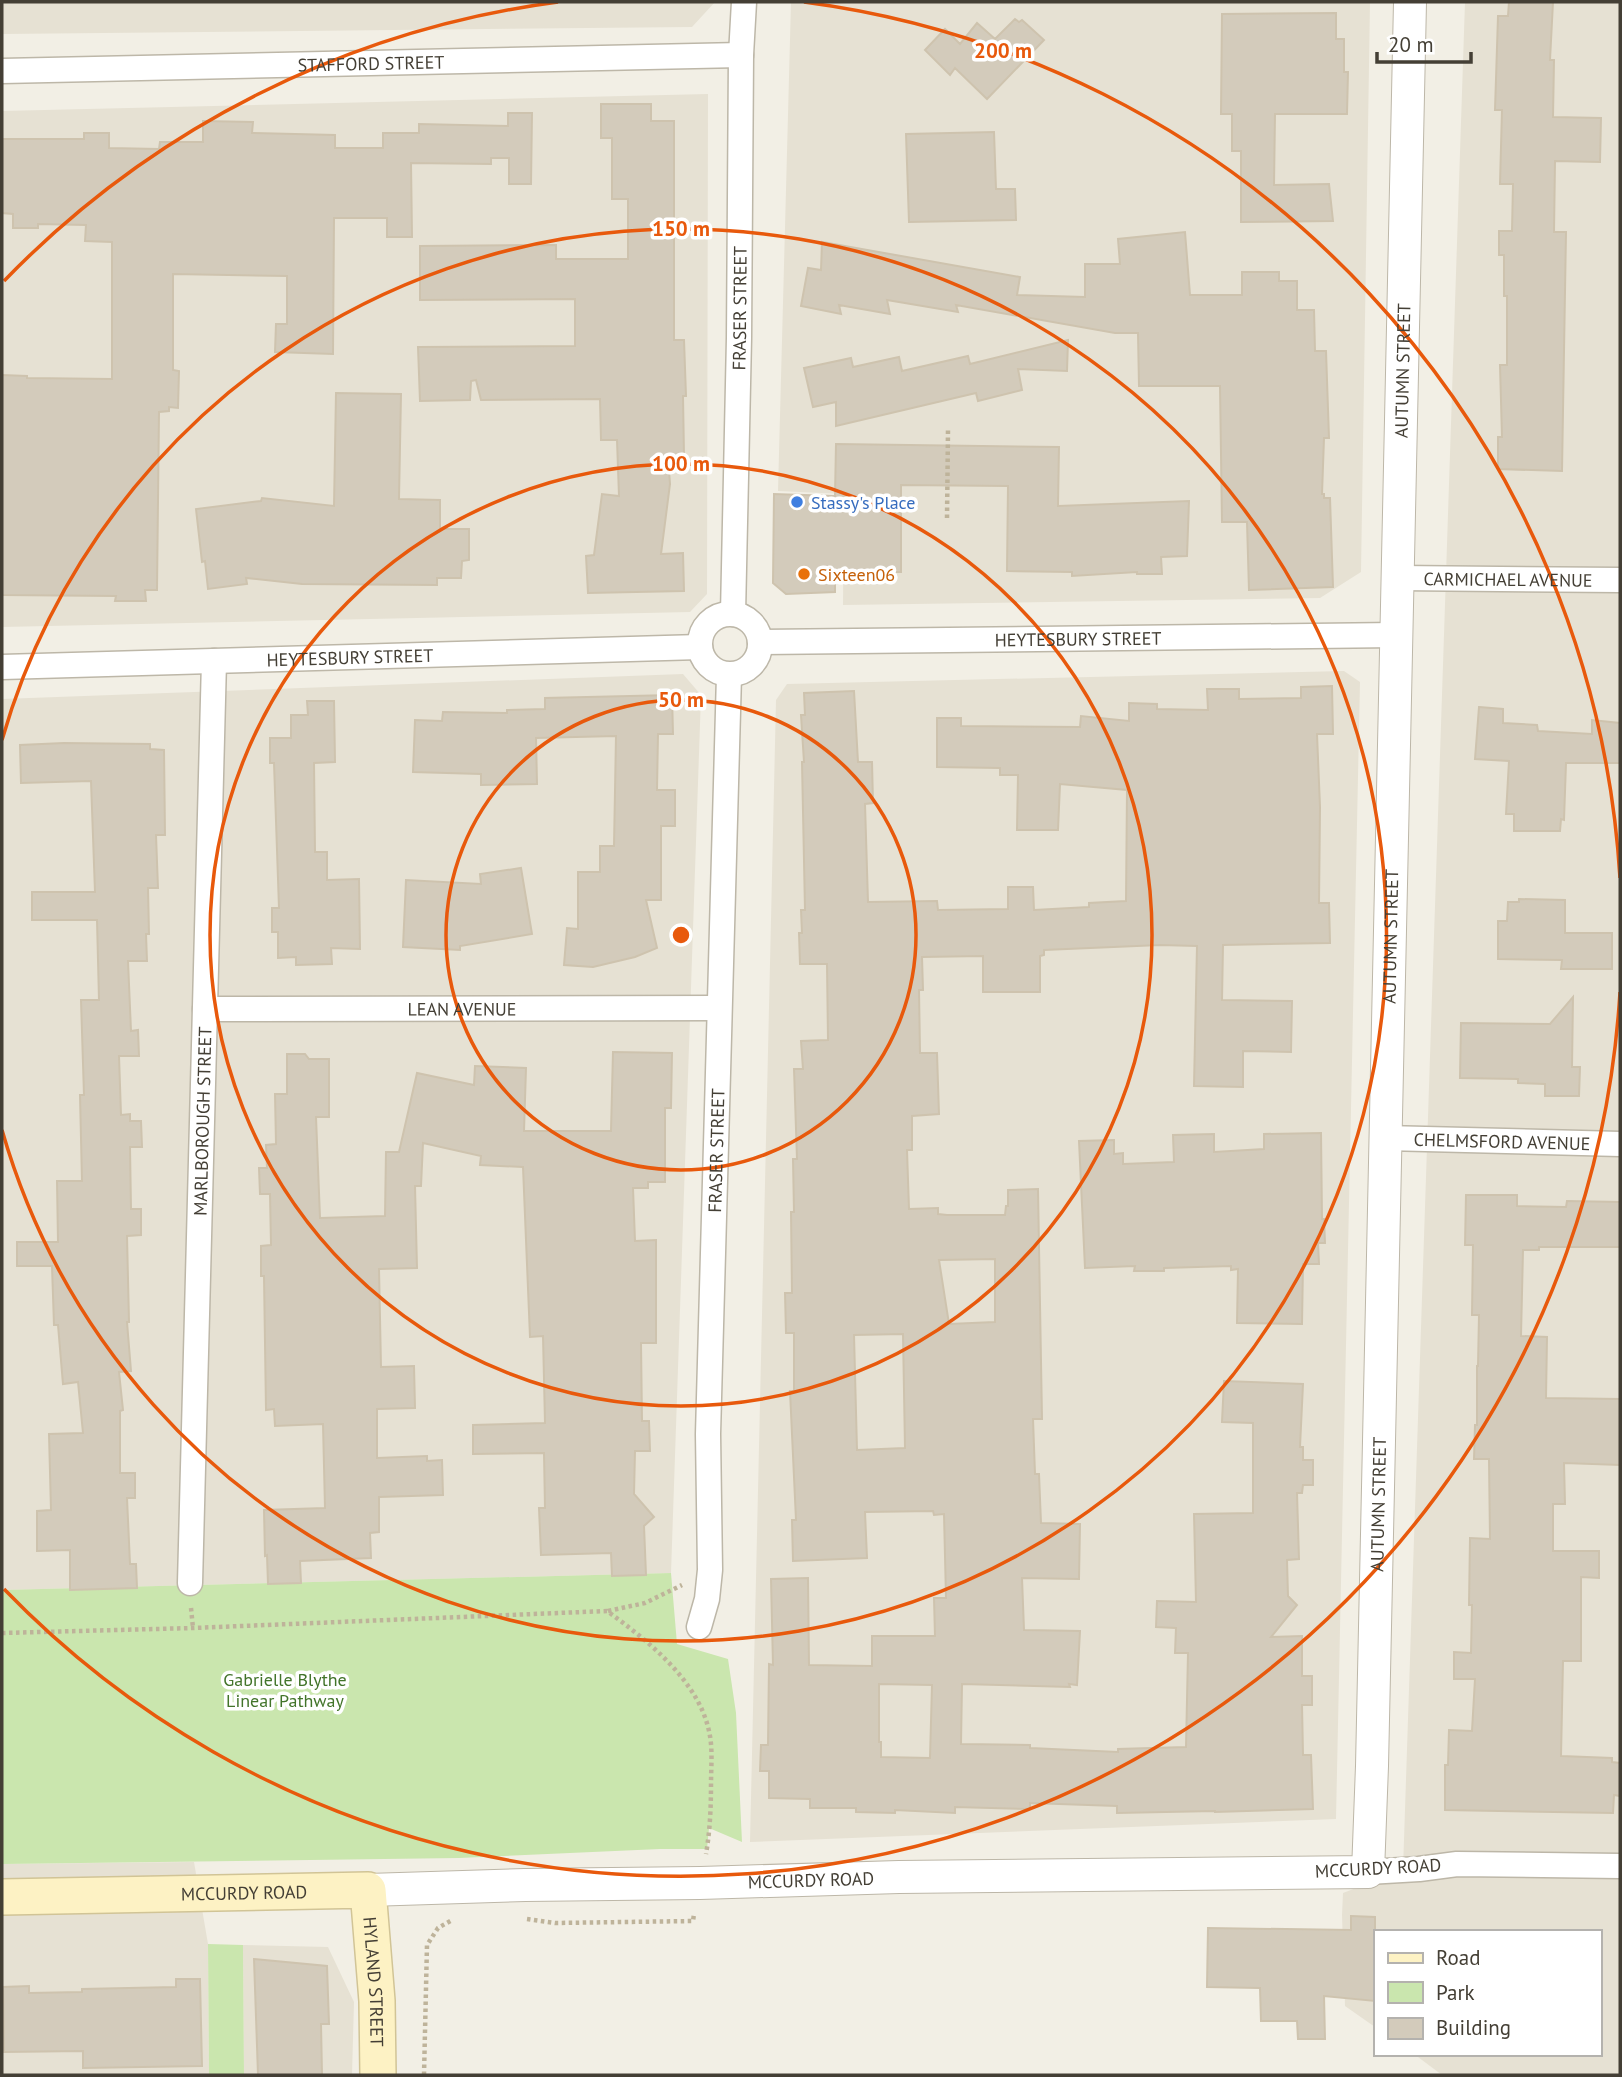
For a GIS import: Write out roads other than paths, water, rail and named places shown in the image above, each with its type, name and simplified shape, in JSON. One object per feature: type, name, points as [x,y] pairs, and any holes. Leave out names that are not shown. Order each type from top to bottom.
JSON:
[{"type":"main road","name":"MCCURDY ROAD","points":[[2,1897],[368,1890]]},
{"type":"main road","name":"HYLAND STREET","points":[[368,1890],[377,2001],[378,2075]]},
{"type":"street","name":"FRASER STREET","points":[[733,614],[744,2]]},
{"type":"street","name":"AUTUMN STREET","points":[[1368,1871],[1410,2]]},
{"type":"street","name":"STAFFORD STREET","points":[[2,71],[741,55]]},
{"type":"street","name":"CARMICHAEL AVENUE","points":[[1398,578],[1620,580]]},
{"type":"street","points":[[733,614],[755,626],[760,642],[755,662],[739,674],[729,675],[712,669],[706,663],[700,647],[705,626],[722,615],[733,614]]},
{"type":"street","name":"HEYTESBURY STREET","points":[[760,642],[1396,635]]},
{"type":"street","name":"HEYTESBURY STREET","points":[[2,667],[700,647]]},
{"type":"street","name":"MARLBOROUGH STREET","points":[[190,1583],[214,661]]},
{"type":"street","name":"FRASER STREET","points":[[699,1627],[707,1599],[710,1570],[708,1434],[729,675]]},
{"type":"street","name":"LEAN AVENUE","points":[[205,1009],[719,1008]]},
{"type":"street","name":"CHELMSFORD AVENUE","points":[[1385,1138],[1620,1144]]},
{"type":"street","name":"MCCURDY ROAD","points":[[368,1890],[899,1877],[1411,1870],[1457,1864],[1620,1866]]},
{"type":"place","name":"Stassy's Place","points":[[797,502]]},
{"type":"place","name":"Sixteen06","points":[[804,574]]},
{"type":"park label","name":"Gabrielle Blythe Linear Pathway","points":[[285,1689]]}]
